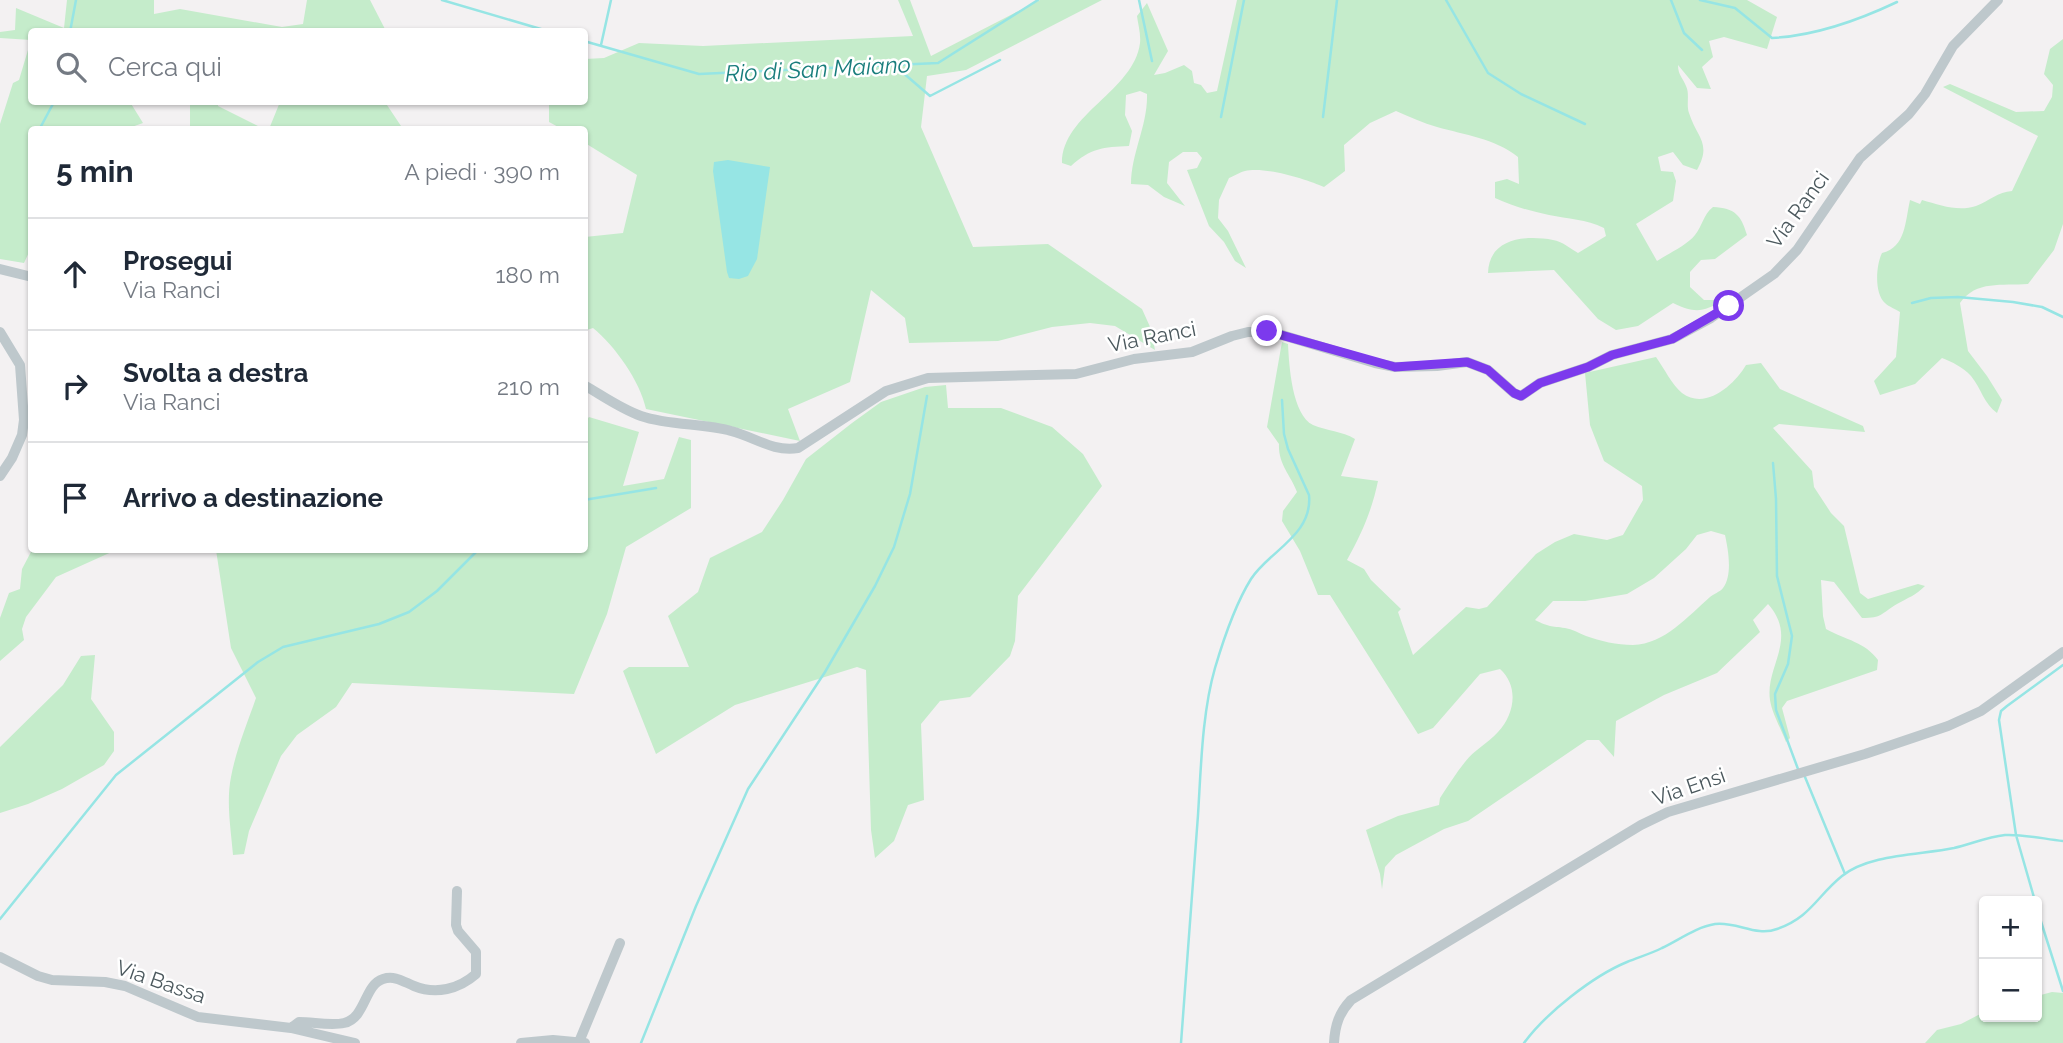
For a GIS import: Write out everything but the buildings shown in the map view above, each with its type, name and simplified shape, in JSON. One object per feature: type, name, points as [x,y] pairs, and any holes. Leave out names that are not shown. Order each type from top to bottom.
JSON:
[{"type":"street","name":"Via Ranci","points":[[588,387],[641,416],[728,430],[770,447],[785,450],[798,448],[886,391],[928,378],[1076,374],[1134,359],[1192,352],[1248,332],[1272,332],[1395,367],[1467,362],[1488,370],[1521,396],[1540,383],[1588,367],[1612,355],[1672,339],[1711,318],[1774,274],[1797,250],[1860,158],[1909,114],[1925,94],[1953,46],[1998,0]]},
{"type":"street","points":[[0,269],[28,276]]},
{"type":"street","points":[[0,332],[20,365],[24,420],[17,447],[0,476]]},
{"type":"street","name":"Via Ensi","points":[[1334,1043],[1335,1028],[1341,1010],[1351,1000],[1641,825],[1668,812],[1948,726],[1981,711],[2063,652]]},
{"type":"street","points":[[291,1028],[299,1022],[343,1023],[354,1018],[376,982],[383,979],[401,980],[415,987],[435,991],[467,982],[476,974],[476,952],[458,932],[457,891]]},
{"type":"street","points":[[521,1043],[553,1040],[582,1042],[620,943]]},
{"type":"street","name":"Via Bassa","points":[[0,957],[52,980],[125,986],[198,1017],[291,1028],[355,1043]]},
{"type":"green space","points":[[67,0],[154,0],[154,14],[180,9],[282,27],[303,24],[307,0],[370,0],[384,28],[64,28]]},
{"type":"green space","points":[[898,0],[910,0],[931,56],[1040,0],[1102,0],[966,70],[927,76],[921,127],[973,247],[1048,244],[1142,309],[1151,329],[1155,350],[1115,326],[1090,323],[1052,327],[998,341],[909,343],[905,318],[871,290],[850,382],[788,409],[800,441],[646,409],[638,387],[618,354],[593,328],[588,330],[588,237],[623,233],[637,175],[588,145],[588,126],[556,126],[549,122],[549,105],[588,105],[588,59],[604,58],[639,43],[703,46],[913,36]]},
{"type":"green space","points":[[1237,0],[1747,0],[1777,17],[1767,49],[1724,37],[1709,41],[1713,57],[1702,67],[1711,89],[1697,88],[1678,65],[1687,89],[1689,113],[1702,141],[1701,161],[1697,170],[1683,165],[1673,152],[1658,157],[1661,171],[1673,172],[1676,181],[1673,201],[1636,224],[1657,261],[1691,239],[1713,207],[1727,209],[1736,214],[1747,235],[1715,259],[1701,260],[1690,272],[1690,287],[1704,300],[1724,300],[1699,310],[1673,303],[1638,326],[1616,330],[1598,319],[1554,270],[1488,273],[1495,252],[1510,242],[1531,238],[1553,240],[1578,253],[1606,236],[1604,228],[1584,221],[1528,210],[1495,198],[1495,182],[1507,179],[1519,184],[1518,157],[1489,141],[1432,125],[1396,111],[1370,123],[1344,145],[1345,171],[1324,187],[1297,177],[1263,170],[1245,171],[1229,178],[1219,200],[1218,218],[1228,231],[1246,268],[1235,261],[1224,242],[1209,226],[1187,170],[1197,168],[1202,158],[1197,152],[1183,152],[1169,162],[1167,183],[1185,206],[1164,197],[1148,185],[1131,184],[1147,94],[1140,91],[1126,95],[1125,115],[1132,131],[1129,146],[1098,150],[1085,155],[1071,166],[1062,163],[1065,146],[1073,130],[1113,89],[1135,60],[1140,43],[1137,16],[1147,3],[1168,51],[1154,75],[1184,65],[1192,71],[1194,83],[1201,85],[1207,93],[1217,91]]},
{"type":"green space","points":[[16,8],[64,28],[28,28],[28,40],[0,38],[0,32],[15,30]]},
{"type":"green space","points":[[2063,39],[2063,224],[2054,250],[2028,284],[1982,287],[1966,296],[1960,303],[1968,351],[2002,400],[1997,413],[1968,373],[1942,358],[1915,384],[1880,395],[1874,381],[1896,357],[1900,312],[1881,298],[1877,279],[1878,264],[1882,253],[1890,250],[1900,239],[1910,200],[1920,204],[1922,200],[1963,208],[1976,206],[2012,191],[2038,136],[1943,87],[1950,84],[2016,112],[2044,111],[2052,97],[2053,85],[2044,74],[2050,49]]},
{"type":"green space","points":[[28,50],[28,105],[132,105],[143,123],[134,126],[28,126],[28,254],[24,263],[0,259],[0,124],[13,83],[19,80]]},
{"type":"green space","points":[[190,105],[218,105],[258,126],[190,126]]},
{"type":"green space","points":[[279,105],[387,105],[401,126],[270,126]]},
{"type":"green space","points":[[1282,342],[1288,344],[1293,389],[1306,420],[1313,425],[1355,439],[1341,476],[1378,481],[1366,521],[1347,560],[1364,569],[1371,580],[1401,609],[1398,612],[1413,655],[1466,607],[1487,607],[1536,554],[1555,542],[1574,534],[1607,540],[1623,535],[1643,500],[1642,486],[1604,461],[1590,425],[1585,373],[1656,357],[1678,390],[1691,398],[1701,399],[1719,393],[1735,380],[1746,365],[1761,363],[1780,389],[1863,426],[1865,432],[1779,424],[1773,428],[1812,471],[1814,487],[1831,513],[1844,526],[1860,593],[1868,599],[1918,584],[1925,586],[1881,615],[1862,618],[1834,582],[1821,580],[1826,629],[1867,649],[1878,660],[1877,670],[1787,701],[1782,708],[1790,738],[1786,742],[1770,700],[1781,629],[1768,604],[1753,620],[1760,632],[1717,673],[1664,695],[1616,721],[1614,757],[1599,740],[1587,740],[1468,821],[1444,829],[1396,855],[1385,867],[1382,889],[1366,830],[1398,816],[1439,805],[1440,798],[1465,762],[1504,725],[1511,709],[1510,683],[1500,669],[1480,674],[1433,728],[1418,734],[1330,595],[1318,595],[1300,551],[1282,521],[1283,511],[1297,492],[1282,463],[1279,444],[1267,427]],"holes":[[[1711,531],[1725,535],[1729,569],[1723,588],[1675,628],[1655,640],[1633,645],[1615,643],[1535,620],[1553,601],[1585,601],[1627,594],[1654,578],[1686,549],[1697,535]]]},
{"type":"green space","points":[[946,385],[948,408],[1001,408],[1052,427],[1083,454],[1102,486],[1018,596],[1015,641],[1010,656],[970,697],[940,701],[921,724],[924,800],[908,805],[894,841],[875,858],[871,830],[866,670],[857,667],[735,705],[656,754],[623,671],[629,667],[689,667],[668,616],[698,592],[710,558],[762,532],[806,459],[852,423],[881,402],[925,387]]},
{"type":"green space","points":[[588,418],[639,432],[623,486],[664,479],[679,437],[691,440],[691,508],[626,547],[607,614],[574,694],[352,683],[336,707],[297,735],[281,756],[249,831],[244,854],[233,855],[229,816],[231,777],[256,698],[231,648],[216,553],[588,553]]},
{"type":"green space","points":[[30,553],[109,553],[56,577],[26,617],[22,629],[24,640],[0,661],[0,618],[9,593],[20,589],[22,569]]},
{"type":"green space","points":[[95,655],[91,699],[114,732],[114,751],[104,765],[62,789],[0,813],[0,747],[63,685],[81,656]]},
{"type":"green space","points":[[2063,993],[2063,1043],[1925,1043],[1937,1030],[1961,1024],[1979,1015],[1979,1022],[2042,1022],[2042,995]]},
{"type":"water","points":[[728,160],[770,167],[757,259],[748,276],[739,279],[729,278],[727,272],[713,171],[714,162]]},
{"type":"waterway","points":[[71,28],[76,0]]},
{"type":"waterway","name":"Rio di San Maiano","points":[[442,0],[537,28]]},
{"type":"waterway","points":[[601,45],[611,0]]},
{"type":"waterway","name":"Rio di San Maiano","points":[[588,42],[699,74],[938,63],[1038,0]]},
{"type":"waterway","points":[[1139,0],[1152,61]]},
{"type":"waterway","points":[[1221,117],[1244,0]]},
{"type":"waterway","points":[[1323,117],[1337,0]]},
{"type":"waterway","points":[[1446,0],[1488,73],[1521,94],[1585,124]]},
{"type":"waterway","points":[[1671,0],[1684,33],[1702,50]]},
{"type":"waterway","points":[[1700,0],[1735,8],[1772,38],[1836,26],[1897,2]]},
{"type":"waterway","points":[[894,65],[930,96],[1000,60]]},
{"type":"waterway","points":[[41,126],[52,105]]},
{"type":"waterway","points":[[1912,303],[1931,298],[1958,297],[2013,302],[2042,307],[2063,317]]},
{"type":"waterway","points":[[641,1043],[696,906],[748,789],[825,672],[875,586],[894,547],[910,494],[927,396]]},
{"type":"waterway","points":[[1181,1043],[1203,741],[1207,703],[1215,668],[1245,589],[1259,569],[1297,532],[1308,509],[1309,495],[1284,434],[1282,400]]},
{"type":"waterway","points":[[1773,463],[1777,576],[1792,636],[1788,664],[1775,694],[1776,710],[1798,769]]},
{"type":"waterway","points":[[588,499],[656,488]]},
{"type":"waterway","points":[[0,919],[116,775],[258,662],[283,647],[379,624],[409,612],[437,591],[475,553]]},
{"type":"waterway","points":[[2034,896],[2016,835],[1999,720],[2001,711],[2063,665]]},
{"type":"waterway","points":[[1805,777],[1845,874]]},
{"type":"waterway","points":[[1524,1043],[1557,1008],[1614,968],[1715,924],[1761,931],[1777,929],[1806,912],[1842,876],[1866,863],[1954,848],[2005,835],[2063,841]]},
{"type":"waterway","points":[[2042,925],[2063,991]]},
{"type":"route","points":[[1267,331],[1395,367],[1467,362],[1488,370],[1521,396],[1540,383],[1588,367],[1612,355],[1672,339],[1729,306]]}]
